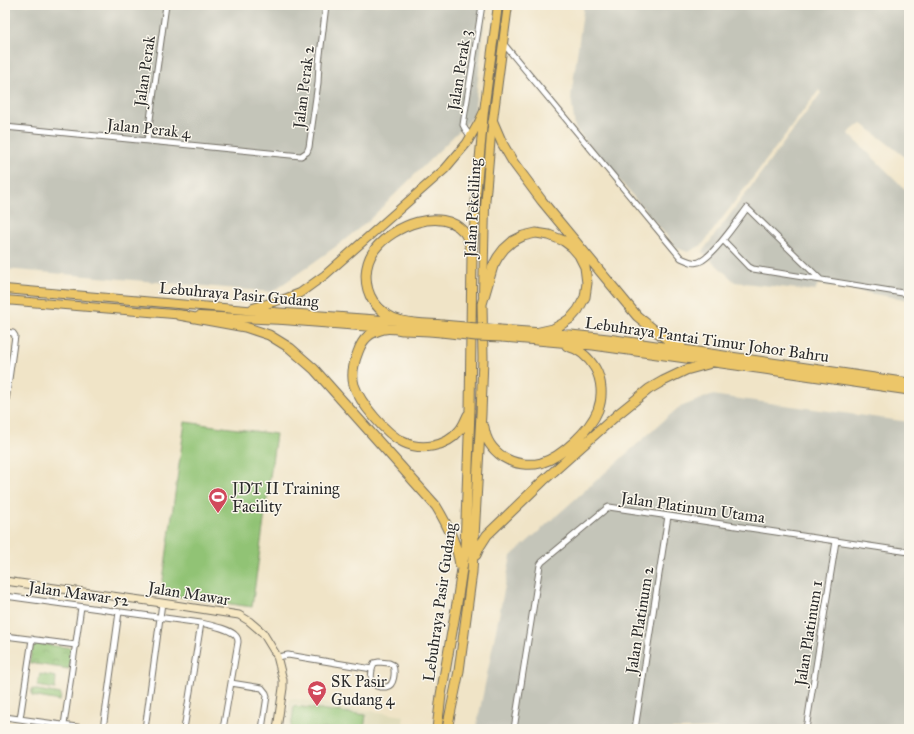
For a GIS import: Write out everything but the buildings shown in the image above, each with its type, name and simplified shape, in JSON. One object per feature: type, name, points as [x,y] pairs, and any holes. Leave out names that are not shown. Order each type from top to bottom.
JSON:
[{"type":"highway","points":[[493,122],[502,143],[513,162],[542,201],[637,316],[658,333],[675,344],[692,351]]},
{"type":"highway","name":"Lebuhraya Pasir Gudang","points":[[437,729],[465,548],[470,410],[472,254],[469,241],[464,232],[452,223],[437,219],[429,219],[408,225],[376,248],[367,267],[367,282],[371,297],[381,310],[402,321],[442,329],[476,336],[501,334]]},
{"type":"highway","points":[[482,304],[493,266],[504,249],[513,241],[523,236],[536,233],[549,235],[564,241],[579,255],[584,267],[587,283],[584,297],[578,310],[571,318],[553,329],[535,333]]},
{"type":"highway","name":"Jalan Pekeliling","points":[[481,414],[483,358],[482,304]]},
{"type":"highway","points":[[179,315],[245,327],[269,335],[290,348],[314,369],[436,506],[453,539],[460,561],[461,571]]},
{"type":"highway","points":[[386,328],[369,335],[363,341],[354,360],[353,377],[354,384],[364,404],[386,429],[403,442],[414,446],[427,447],[438,445],[456,435],[470,410]]},
{"type":"highway","name":"Lebuhraya Pasir Gudang","points":[[386,328],[442,329]]},
{"type":"highway","name":"Lebuhraya Pantai Timur Johor Bahru","points":[[501,334],[535,333],[608,339],[909,383]]},
{"type":"highway","name":"Lebuhraya Pantai Timur Johor Bahru","points":[[501,334],[556,343],[593,345],[909,390]]},
{"type":"highway","points":[[481,414],[486,438],[489,443],[498,453],[516,463],[541,463],[554,458],[577,439],[587,428],[598,409],[601,400],[600,383],[597,372],[585,356],[570,346],[556,343]]},
{"type":"highway","points":[[472,572],[480,546],[487,535],[618,414],[649,389],[675,375],[698,366],[715,362]]},
{"type":"highway","name":"Lebuhraya Pasir Gudang","points":[[447,729],[459,670],[472,572],[481,414]]},
{"type":"main road","name":"Jalan Pekeliling","points":[[472,254],[484,111],[498,5]]},
{"type":"main road","name":"Jalan Pekeliling","points":[[482,304],[485,207],[493,122],[508,5]]},
{"type":"main road","points":[[246,310],[294,296],[311,286],[325,275],[445,169],[465,147],[484,111]]},
{"type":"main road","name":"Lebuhraya Pasir Gudang","points":[[5,289],[246,310],[402,321]]},
{"type":"main road","name":"Lebuhraya Pasir Gudang","points":[[5,300],[179,315],[230,317],[386,328]]},
{"type":"street","name":"Jalan Perak","points":[[147,141],[166,5]]},
{"type":"street","name":"Jalan Perak 2","points":[[290,155],[301,156],[307,152],[309,146],[318,83],[326,5]]},
{"type":"street","name":"Jalan Perak 3","points":[[471,137],[464,129],[463,125],[482,5]]},
{"type":"street","points":[[503,43],[681,258],[692,263],[705,259],[723,240],[747,208],[820,279]]},
{"type":"street","name":"Jalan Perak 4","points":[[5,127],[290,155]]},
{"type":"street","points":[[723,240],[749,267],[753,269],[909,294]]},
{"type":"street","points":[[5,332],[14,334],[15,336],[5,403]]},
{"type":"street","name":"Jalan Platinum Utama","points":[[514,729],[540,565],[609,507],[909,552]]},
{"type":"street","name":"Jalan Platinum 2","points":[[635,729],[668,516]]},
{"type":"street","name":"Jalan Platinum 1","points":[[806,729],[836,541]]},
{"type":"street","name":"Jalan Mawar","points":[[5,581],[240,615],[263,633],[278,657],[283,680],[278,729]]},
{"type":"street","name":"Jalan Mawar 52","points":[[5,596],[202,623],[228,630],[237,637],[238,642],[231,683]]},
{"type":"street","points":[[145,729],[162,603]]},
{"type":"street","points":[[64,725],[81,607]]},
{"type":"street","points":[[103,729],[119,612]]},
{"type":"street","points":[[184,729],[202,623]]},
{"type":"street","points":[[5,636],[76,645]]},
{"type":"street","points":[[20,719],[32,639]]},
{"type":"street","points":[[278,657],[288,656],[372,669]]},
{"type":"street","points":[[379,662],[393,665],[394,671],[392,682],[389,686],[376,686],[372,683],[372,669],[374,664],[379,662]]},
{"type":"street","points":[[223,729],[231,683],[262,688],[266,692],[267,699],[262,729]]},
{"type":"street","points":[[5,716],[91,729]]},
{"type":"shaded area","points":[[5,5],[486,5],[474,116],[367,222],[338,245],[272,292],[5,269]]},
{"type":"shaded area","points":[[584,5],[909,5],[909,160],[861,123],[848,133],[909,193],[909,300],[818,284],[815,291],[735,282],[702,252],[821,93],[819,90],[702,245],[688,252],[677,248],[575,128],[571,97]]},
{"type":"shaded area","points":[[711,395],[909,422],[909,729],[476,729],[511,556],[678,408]]},
{"type":"shaded area","name":"SK Pasir Gudang 4","points":[[290,698],[404,716],[402,729],[285,729]]},
{"type":"green space","name":"JDT II Training Facility","points":[[185,422],[276,434],[252,607],[161,594]]},
{"type":"green space","points":[[34,643],[72,648],[69,669],[29,663]]},
{"type":"green space","points":[[40,674],[56,677],[55,689],[37,686]]},
{"type":"green space","points":[[32,689],[61,694],[60,701],[32,696]]},
{"type":"green space","points":[[294,706],[366,715],[364,729],[291,729]]},
{"type":"place","name":"JDT II Training Facility","points":[[218,514]]},
{"type":"place","name":"SK Pasir Gudang 4","points":[[317,707]]}]
